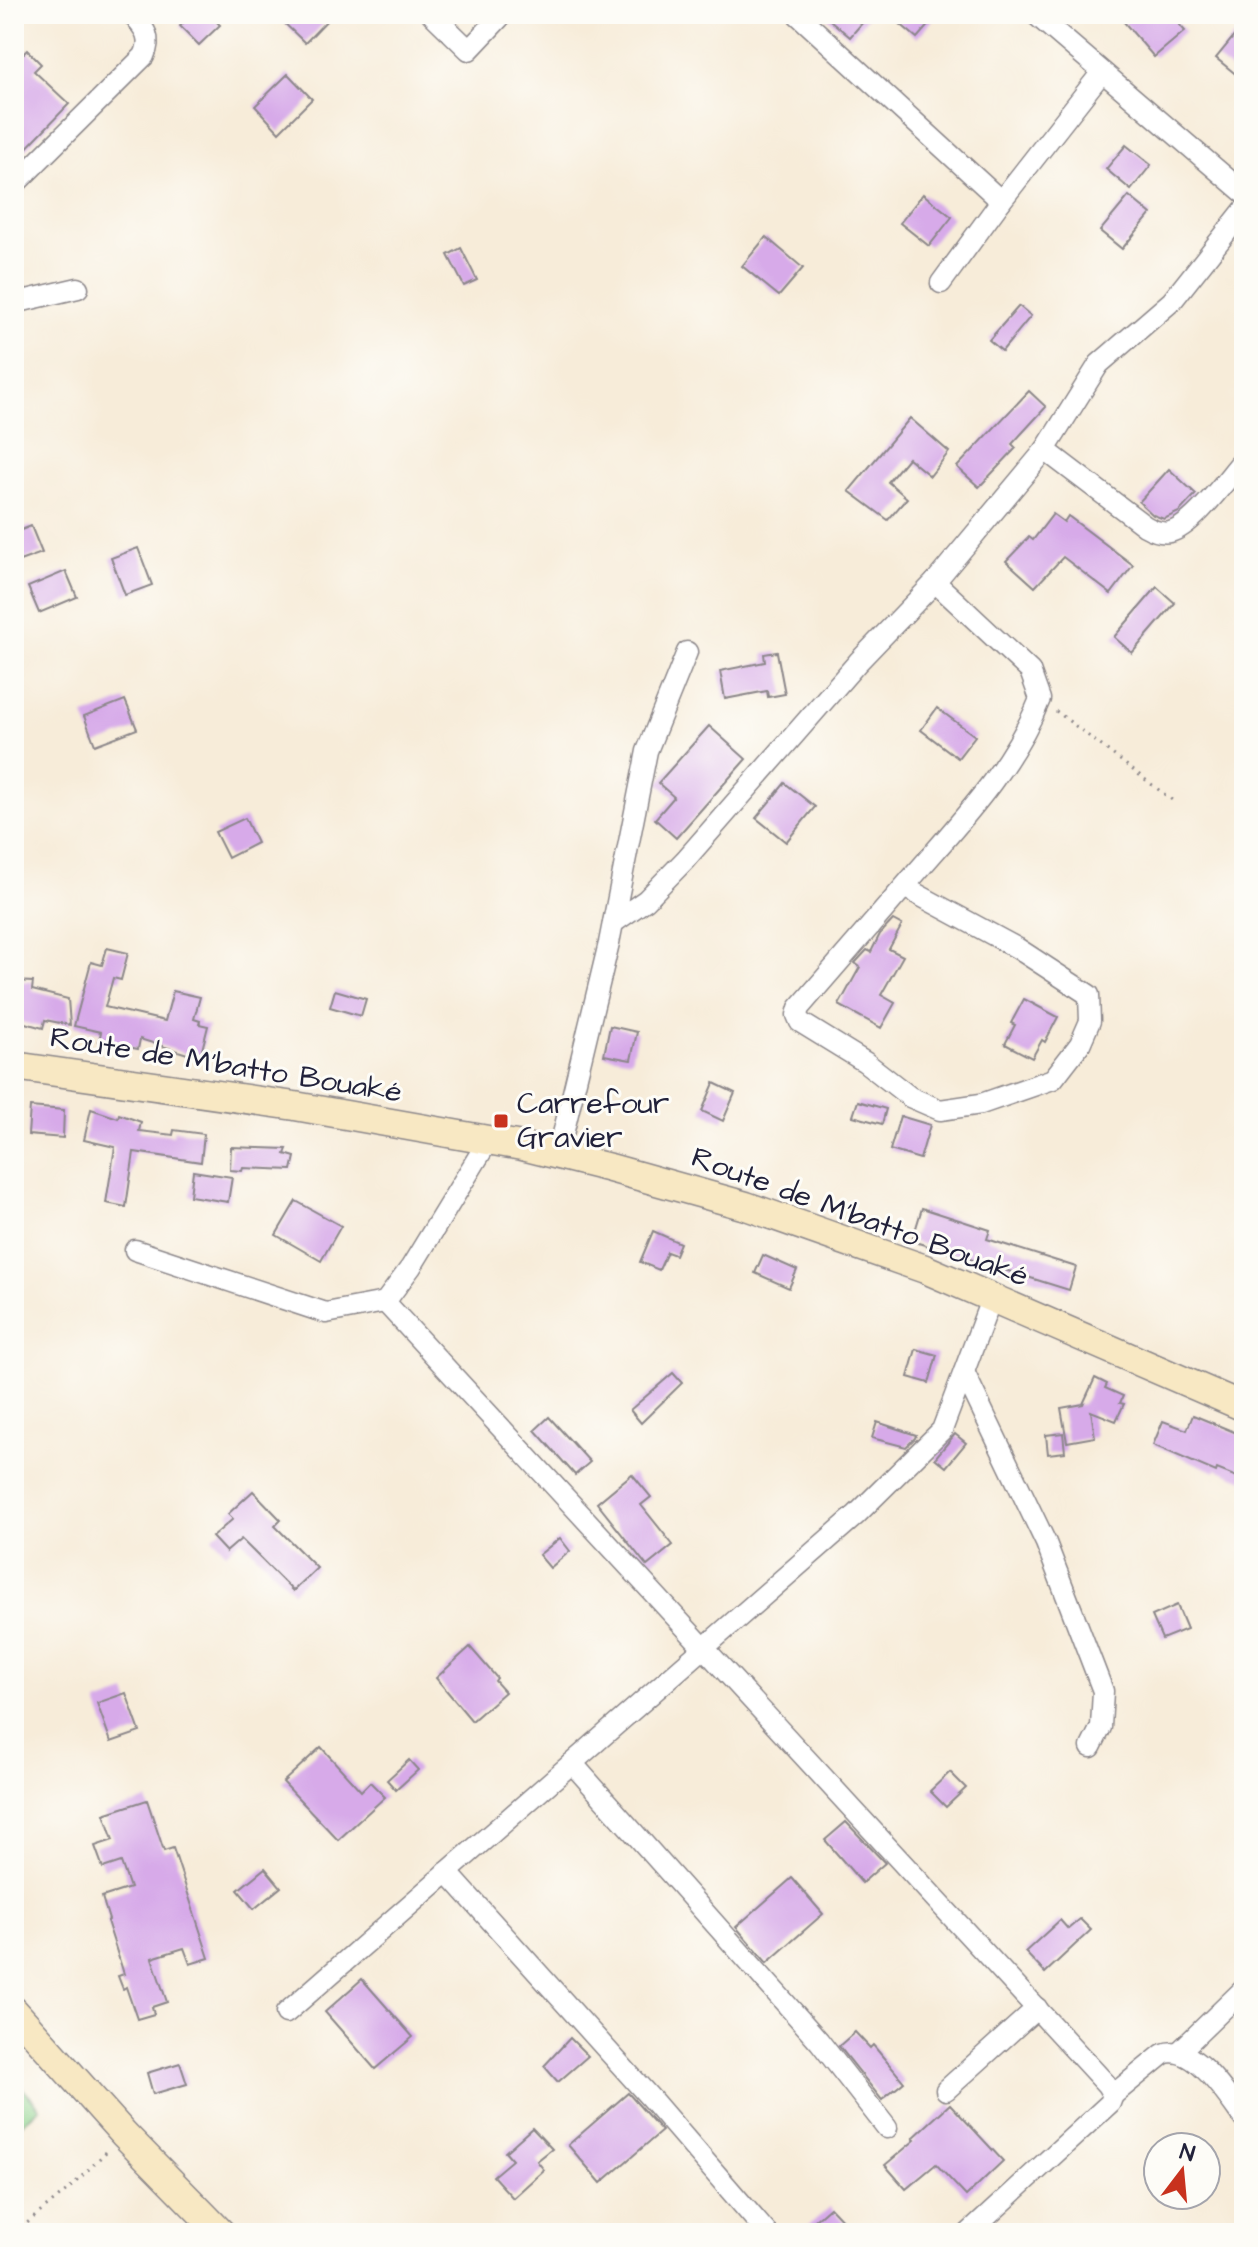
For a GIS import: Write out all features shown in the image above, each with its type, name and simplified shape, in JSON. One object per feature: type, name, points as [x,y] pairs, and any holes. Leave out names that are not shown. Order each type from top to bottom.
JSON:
[{"type":"street","points":[[14,185],[144,56],[149,45],[147,32],[132,14]]},
{"type":"street","points":[[432,14],[469,50],[503,14]]},
{"type":"street","points":[[797,14],[1001,201]]},
{"type":"street","points":[[1035,14],[1244,193]]},
{"type":"street","points":[[941,283],[1102,72]]},
{"type":"street","points":[[613,923],[646,900],[685,860],[858,662],[935,582],[1045,450],[1099,364],[1172,301],[1244,210]]},
{"type":"street","points":[[14,303],[78,288]]},
{"type":"street","points":[[1045,450],[1157,532],[1170,532],[1198,512],[1244,459]]},
{"type":"street","points":[[904,887],[1017,948],[1089,995],[1090,1021],[1080,1044],[1053,1079],[981,1104],[940,1110],[910,1097],[865,1062],[800,1022],[797,1015],[799,1008],[981,798],[1028,727],[1040,699],[1030,671],[935,582]]},
{"type":"street","points":[[558,1155],[613,923],[647,751],[687,652]]},
{"type":"street","name":"Route de M'batto Bouaké","points":[[14,1066],[295,1106],[488,1141],[558,1155],[746,1206],[925,1269],[1244,1407]]},
{"type":"street","points":[[135,1250],[326,1313],[385,1302],[411,1267],[488,1141]]},
{"type":"street","points":[[286,2013],[856,1515],[942,1430],[992,1297]]},
{"type":"street","points":[[385,1302],[1037,2008],[1113,2095]]},
{"type":"street","points":[[964,1372],[1046,1543],[1103,1691],[1101,1727],[1091,1747]]},
{"type":"street","points":[[572,1763],[819,2041],[887,2128]]},
{"type":"street","points":[[447,1872],[767,2233]]},
{"type":"street","points":[[1180,2051],[1244,1989]]},
{"type":"street","points":[[946,2090],[1037,2008]]},
{"type":"street","points":[[16,2009],[124,2134],[221,2233]]},
{"type":"street","points":[[969,2233],[1092,2121],[1110,2103],[1113,2095],[1163,2054],[1180,2051],[1207,2071],[1244,2119]]},
{"type":"path","points":[[1040,699],[1172,800]]},
{"type":"path","points":[[15,2233],[73,2185],[124,2134]]},
{"type":"path","points":[[1231,2233],[1244,2217]]},
{"type":"green space","points":[[14,2079],[40,2108],[14,2130]]},
{"type":"building","points":[[192,14],[209,14],[220,25],[199,45],[180,26]]},
{"type":"building","points":[[275,14],[333,14],[305,43]]},
{"type":"building","points":[[823,14],[870,14],[850,37]]},
{"type":"building","points":[[904,14],[938,14],[917,38],[898,22]]},
{"type":"building","points":[[1117,14],[1170,14],[1185,31],[1154,57]]},
{"type":"building","points":[[1244,24],[1244,81],[1216,58]]},
{"type":"building","points":[[27,50],[41,64],[34,71],[69,104],[14,161],[14,63]]},
{"type":"building","points":[[288,74],[312,99],[279,132],[255,106]]},
{"type":"building","points":[[1126,145],[1151,165],[1131,190],[1106,169]]},
{"type":"building","points":[[923,194],[952,217],[929,246],[900,223]]},
{"type":"building","points":[[1129,196],[1151,214],[1122,249],[1100,231]]},
{"type":"building","points":[[766,237],[803,268],[779,296],[742,266]]},
{"type":"building","points":[[461,248],[477,280],[464,286],[448,255]]},
{"type":"building","points":[[1019,306],[1031,316],[1002,351],[989,340]]},
{"type":"building","points":[[1029,391],[1046,407],[1012,444],[1016,448],[979,487],[957,467]]},
{"type":"building","points":[[910,418],[949,452],[930,476],[908,458],[888,482],[907,498],[888,520],[849,491]]},
{"type":"building","points":[[1169,469],[1196,494],[1179,512],[1164,519],[1153,515],[1139,502]]},
{"type":"building","points":[[1053,514],[1064,522],[1068,516],[1133,565],[1111,594],[1063,557],[1035,587],[1006,561],[1029,537],[1033,540]]},
{"type":"building","points":[[31,526],[42,553],[14,563],[14,533]]},
{"type":"building","points":[[138,548],[152,585],[125,595],[111,558]]},
{"type":"building","points":[[66,571],[77,597],[39,613],[28,587]]},
{"type":"building","points":[[1157,587],[1175,603],[1132,653],[1114,637]]},
{"type":"building","points":[[777,652],[785,694],[768,697],[767,691],[725,699],[720,671],[765,662],[764,654]]},
{"type":"building","points":[[125,700],[137,729],[95,745],[84,716]]},
{"type":"building","points":[[937,708],[975,736],[958,758],[921,730]]},
{"type":"building","points":[[709,726],[746,759],[676,838],[655,819],[674,797],[658,783]]},
{"type":"building","points":[[785,783],[815,807],[786,842],[756,818]]},
{"type":"building","points":[[245,818],[257,843],[228,858],[215,832]]},
{"type":"building","points":[[893,920],[902,925],[889,949],[903,956],[881,995],[895,1003],[881,1028],[839,1005],[860,967],[855,963],[867,950],[871,952],[880,934]]},
{"type":"building","points":[[107,948],[128,953],[121,980],[113,978],[105,1007],[165,1021],[173,991],[200,997],[194,1019],[208,1026],[200,1058],[140,1039],[138,1049],[99,1041],[101,1032],[74,1026],[91,962],[102,965]]},
{"type":"building","points":[[14,981],[33,982],[32,990],[68,999],[70,1025],[45,1020],[43,1028],[14,1020]]},
{"type":"building","points":[[335,990],[366,999],[361,1016],[330,1007]]},
{"type":"building","points":[[1024,999],[1058,1017],[1045,1042],[1042,1040],[1032,1058],[1005,1044],[1015,1025],[1011,1023]]},
{"type":"building","points":[[610,1026],[637,1032],[631,1060],[604,1055]]},
{"type":"building","points":[[714,1083],[735,1093],[723,1121],[702,1111]]},
{"type":"building","points":[[858,1101],[886,1109],[882,1124],[853,1116]]},
{"type":"building","points":[[30,1107],[64,1110],[63,1138],[28,1135]]},
{"type":"building","points":[[91,1109],[141,1122],[139,1131],[173,1135],[174,1130],[204,1134],[201,1162],[134,1152],[126,1207],[106,1203],[115,1147],[84,1140]]},
{"type":"building","points":[[900,1116],[930,1125],[920,1159],[890,1150]]},
{"type":"building","points":[[231,1147],[287,1149],[285,1154],[295,1157],[292,1170],[230,1170]]},
{"type":"building","points":[[193,1171],[232,1177],[228,1202],[190,1196]]},
{"type":"building","points":[[296,1201],[341,1226],[321,1261],[276,1235]]},
{"type":"building","points":[[922,1208],[990,1230],[987,1239],[1076,1267],[1069,1290],[912,1241]]},
{"type":"building","points":[[653,1231],[680,1243],[675,1255],[667,1252],[659,1270],[640,1262]]},
{"type":"building","points":[[763,1255],[797,1270],[789,1288],[755,1273]]},
{"type":"building","points":[[916,1349],[937,1355],[929,1383],[908,1377]]},
{"type":"building","points":[[673,1373],[682,1383],[641,1423],[630,1410]]},
{"type":"building","points":[[1095,1378],[1107,1384],[1105,1388],[1123,1396],[1120,1403],[1124,1404],[1116,1421],[1091,1411],[1095,1437],[1067,1442],[1061,1408],[1083,1404]]},
{"type":"building","points":[[1193,1415],[1244,1436],[1244,1480],[1217,1469],[1216,1472],[1153,1445],[1163,1421],[1187,1430]]},
{"type":"building","points":[[549,1417],[590,1462],[575,1475],[535,1430]]},
{"type":"building","points":[[877,1422],[916,1435],[915,1438],[906,1447],[872,1438]]},
{"type":"building","points":[[1063,1433],[1065,1452],[1048,1454],[1046,1435]]},
{"type":"building","points":[[955,1434],[966,1443],[946,1467],[935,1458]]},
{"type":"building","points":[[632,1474],[651,1497],[641,1505],[673,1545],[647,1566],[597,1503]]},
{"type":"building","points":[[253,1491],[281,1520],[275,1526],[317,1568],[293,1591],[241,1539],[226,1552],[212,1537],[233,1519],[228,1514]]},
{"type":"building","points":[[560,1538],[570,1551],[550,1568],[539,1555]]},
{"type":"building","points":[[1177,1605],[1187,1629],[1162,1639],[1152,1616]]},
{"type":"building","points":[[470,1647],[505,1692],[472,1721],[436,1678]]},
{"type":"building","points":[[126,1693],[140,1732],[111,1742],[97,1703]]},
{"type":"building","points":[[321,1747],[361,1791],[370,1782],[385,1797],[338,1840],[283,1782]]},
{"type":"building","points":[[409,1760],[418,1770],[396,1790],[387,1780]]},
{"type":"building","points":[[950,1772],[966,1788],[946,1807],[930,1791]]},
{"type":"building","points":[[147,1800],[164,1851],[173,1848],[209,1958],[190,1964],[184,1948],[152,1958],[167,2002],[152,2007],[154,2014],[137,2019],[126,1987],[123,1989],[118,1976],[124,1974],[102,1897],[130,1888],[121,1862],[103,1868],[95,1846],[113,1840],[104,1814]]},
{"type":"building","points":[[846,1822],[885,1863],[862,1883],[825,1840]]},
{"type":"building","points":[[265,1868],[281,1887],[254,1909],[238,1890]]},
{"type":"building","points":[[792,1878],[823,1914],[767,1963],[736,1927]]},
{"type":"building","points":[[1080,1919],[1091,1930],[1045,1973],[1025,1952],[1060,1920],[1068,1929]]},
{"type":"building","points":[[362,1979],[413,2037],[375,2069],[325,2012]]},
{"type":"building","points":[[855,2032],[870,2048],[873,2045],[904,2082],[882,2100],[839,2046]]},
{"type":"building","points":[[570,2038],[588,2056],[558,2082],[544,2066]]},
{"type":"building","points":[[180,2063],[187,2084],[153,2094],[147,2073]]},
{"type":"building","points":[[628,2093],[662,2131],[601,2183],[568,2145]]},
{"type":"building","points":[[950,2104],[1003,2161],[966,2196],[936,2164],[906,2189],[885,2165]]},
{"type":"building","points":[[532,2128],[552,2149],[537,2161],[544,2170],[513,2198],[493,2176],[512,2160],[505,2152]]},
{"type":"building","points":[[830,2207],[848,2226],[840,2233],[800,2233]]},
{"type":"place","name":"Carrefour Gravier","points":[[501,1121]]}]
